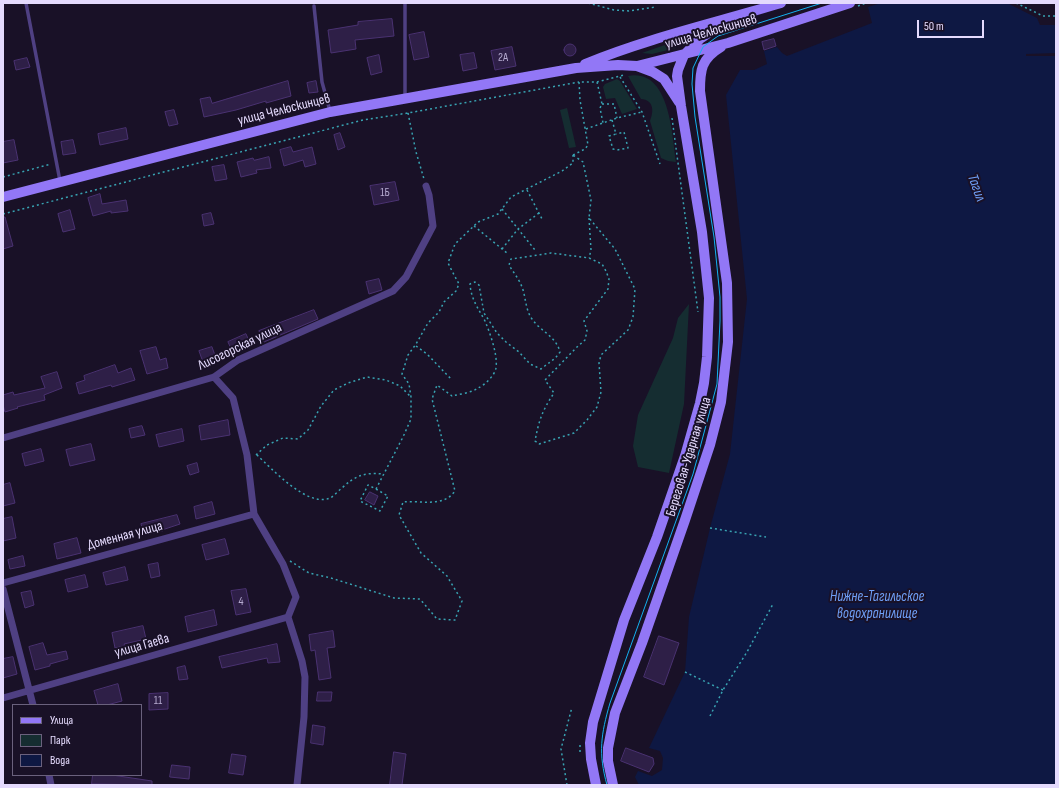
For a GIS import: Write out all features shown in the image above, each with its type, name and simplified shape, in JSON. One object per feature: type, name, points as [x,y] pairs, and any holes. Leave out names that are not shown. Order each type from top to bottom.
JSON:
[{"type":"main road","name":"улица Челюскинцев","points":[[576,68],[618,50],[672,33],[729,19],[781,3]]},
{"type":"main road","name":"улица Челюскинцев","points":[[3,197],[330,112],[576,68],[618,65],[637,66],[728,43],[850,3]]},
{"type":"main road","name":"Береговая-Ударная улица","points":[[596,785],[591,759],[590,743],[593,722],[624,620],[657,537],[685,456],[700,403],[707,357],[709,298],[702,232],[677,76],[680,63],[684,55],[700,38],[729,19]]},
{"type":"main road","name":"Береговая-Ударная улица","points":[[613,785],[608,762],[609,742],[615,713],[642,643],[685,520],[710,445],[721,402],[728,342],[727,283],[700,92],[701,70],[707,59],[715,51],[728,43]]},
{"type":"main road","name":"Береговая-Ударная улица","points":[[637,66],[653,72],[664,79],[681,106]]},
{"type":"street","name":"Лисогорская улица","points":[[3,438],[214,378],[238,360],[393,291],[406,277],[433,226],[429,195],[426,186]]},
{"type":"street","points":[[214,378],[233,398],[247,455],[254,514],[283,564],[296,597],[288,617],[302,661],[305,677],[304,717],[297,785]]},
{"type":"street","name":"Доменная улица","points":[[3,583],[254,514]]},
{"type":"street","points":[[3,589],[33,704]]},
{"type":"street","name":"улица Гаева","points":[[3,698],[288,617]]},
{"type":"lane","points":[[26,3],[60,182]]},
{"type":"lane","points":[[405,3],[405,98]]},
{"type":"lane","points":[[314,6],[322,82],[330,112]]},
{"type":"path","points":[[588,3],[614,10],[629,11],[656,7]]},
{"type":"path","points":[[1016,3],[1043,16],[1056,16]]},
{"type":"path","points":[[618,65],[620,76],[642,112],[660,164]]},
{"type":"path","points":[[3,214],[363,120],[579,82],[596,82],[625,75]]},
{"type":"path","points":[[573,154],[587,147],[588,139],[580,100],[579,82]]},
{"type":"path","points":[[596,82],[602,104],[600,108],[603,123]]},
{"type":"path","points":[[602,104],[614,104],[618,118]]},
{"type":"path","points":[[586,129],[618,118],[642,112]]},
{"type":"path","points":[[408,113],[416,152],[426,186]]},
{"type":"path","points":[[672,117],[699,317]]},
{"type":"path","points":[[612,120],[616,134]]},
{"type":"path","points":[[624,132],[628,148],[617,150],[613,149],[609,136],[616,134],[624,132]]},
{"type":"path","points":[[376,489],[403,437],[410,419],[411,397],[409,384],[402,374],[408,355],[428,323],[439,312],[444,302],[456,291],[459,284],[448,262],[455,244],[478,222],[498,214],[511,197],[562,171],[573,163],[573,154]]},
{"type":"path","points":[[573,154],[583,162],[591,200],[589,218],[590,258]]},
{"type":"path","points":[[3,178],[57,163]]},
{"type":"path","points":[[526,190],[542,219]]},
{"type":"path","points":[[502,209],[535,250]]},
{"type":"path","points":[[502,249],[518,229],[539,213]]},
{"type":"path","points":[[290,561],[309,574],[331,578],[394,598],[420,598],[437,619],[455,620],[462,601],[447,576],[421,553],[399,515],[403,502],[412,501],[423,503],[445,500],[452,496],[455,492],[432,399],[437,385],[452,396],[465,393],[478,389],[492,376],[496,369],[496,359],[492,338],[471,295],[470,284],[475,282],[479,285],[484,313],[497,333],[519,352],[530,364],[541,369],[554,360],[560,352],[558,347],[545,331],[532,320],[525,304],[522,287],[509,265],[511,260],[551,253],[590,258],[602,264],[609,280],[608,289],[584,321],[587,330],[585,340],[576,347],[545,380],[554,393],[543,410],[535,441],[539,444],[574,433],[597,407],[600,392],[599,363],[601,355],[628,330],[633,317],[634,289],[630,279],[615,249],[589,218]]},
{"type":"path","points":[[474,226],[506,253]]},
{"type":"path","points":[[415,345],[427,354],[452,380]]},
{"type":"path","points":[[257,455],[267,445],[283,438],[298,438],[308,430],[321,406],[334,390],[348,383],[367,377],[386,380],[400,386],[411,397]]},
{"type":"path","points":[[247,455],[257,455],[285,482],[302,494],[321,500],[331,498],[346,484],[360,475],[373,473],[383,475]]},
{"type":"path","points":[[368,485],[376,489],[388,496],[380,511],[360,501],[368,485]]},
{"type":"path","points":[[710,528],[766,537]]},
{"type":"path","points":[[710,716],[723,690],[747,652],[773,604]]},
{"type":"path","points":[[686,672],[723,690]]},
{"type":"path","points":[[567,785],[561,749],[572,707]]},
{"type":"path","points":[[581,740],[579,748],[581,755]]},
{"type":"green space","points":[[679,40],[676,48],[652,54],[642,53]]},
{"type":"green space","points":[[628,76],[642,76],[653,82],[661,93],[670,121],[676,162],[661,158],[650,121],[652,113],[651,104],[648,101],[641,99]]},
{"type":"green space","points":[[617,79],[620,81],[637,109],[622,114],[615,98],[606,99],[603,87],[605,84]]},
{"type":"green space","points":[[567,108],[576,147],[569,148],[560,110]]},
{"type":"green space","points":[[689,304],[684,404],[669,473],[638,467],[633,446],[638,415],[673,338],[678,318]]},
{"type":"water","name":"Нижне-Тагильское водохранилище","points":[[881,3],[1007,3],[1037,18],[1040,25],[1056,25],[1056,785],[639,785],[635,777],[638,771],[652,776],[662,770],[663,758],[660,751],[649,748],[685,672],[689,617],[710,528],[730,454],[747,299],[726,95],[740,70],[754,70],[767,64],[764,51],[777,47],[787,56],[872,23],[868,7]]},
{"type":"pier","points":[[1056,53],[1056,56],[1026,56],[1026,54]]},
{"type":"building","points":[[392,19],[394,36],[355,40],[356,49],[331,53],[328,30],[358,25],[358,22]]},
{"type":"building","points":[[424,32],[429,57],[414,60],[409,35]]},
{"type":"building","points":[[774,39],[776,46],[764,50],[762,42]]},
{"type":"building","points":[[568,44],[572,44],[576,50],[572,56],[568,56],[564,52],[564,48]]},
{"type":"building","points":[[512,47],[516,66],[495,70],[491,51]]},
{"type":"building","points":[[474,53],[477,68],[463,71],[460,55]]},
{"type":"building","points":[[379,55],[382,72],[371,75],[367,58]]},
{"type":"building","points":[[27,58],[30,67],[16,70],[14,61]]},
{"type":"building","points":[[288,81],[291,96],[204,117],[200,99],[210,97],[212,103]]},
{"type":"building","points":[[316,81],[318,92],[309,93],[307,83]]},
{"type":"building","points":[[174,110],[178,124],[169,126],[165,112]]},
{"type":"building","points":[[126,128],[128,139],[100,145],[98,134]]},
{"type":"building","points":[[340,133],[345,147],[338,150],[334,135]]},
{"type":"building","points":[[14,140],[18,160],[3,163],[3,142]]},
{"type":"building","points":[[73,140],[76,153],[63,155],[61,142]]},
{"type":"building","points":[[291,147],[293,152],[312,147],[316,164],[305,167],[303,160],[284,166],[280,150]]},
{"type":"building","points":[[269,157],[271,168],[256,170],[257,173],[241,177],[237,162],[253,158],[254,160]]},
{"type":"building","points":[[224,165],[227,179],[215,181],[212,167]]},
{"type":"building","points":[[395,182],[399,200],[374,205],[370,186]]},
{"type":"building","points":[[100,194],[102,204],[126,200],[128,211],[111,213],[111,211],[93,216],[88,198]]},
{"type":"building","points":[[70,210],[75,229],[63,232],[58,214]]},
{"type":"building","points":[[211,213],[214,224],[204,226],[202,215]]},
{"type":"building","points":[[3,217],[5,217],[13,246],[3,249]]},
{"type":"building","points":[[379,279],[382,290],[369,294],[366,282]]},
{"type":"building","points":[[314,310],[318,319],[264,342],[259,331]]},
{"type":"building","points":[[246,334],[251,345],[233,353],[228,342]]},
{"type":"building","points":[[156,347],[160,360],[166,358],[168,368],[147,374],[140,351]]},
{"type":"building","points":[[212,347],[216,358],[203,362],[199,351]]},
{"type":"building","points":[[115,365],[118,373],[131,368],[135,380],[112,387],[111,385],[79,394],[76,383],[85,380],[84,376]]},
{"type":"building","points":[[57,372],[62,388],[44,395],[45,400],[17,407],[18,408],[5,412],[3,395],[13,392],[14,395],[45,388],[41,377]]},
{"type":"building","points":[[228,420],[230,435],[201,440],[199,426]]},
{"type":"building","points":[[142,426],[145,435],[131,438],[129,429]]},
{"type":"building","points":[[182,429],[184,441],[159,447],[156,435]]},
{"type":"building","points":[[91,444],[95,460],[70,466],[66,450]]},
{"type":"building","points":[[41,449],[44,461],[25,466],[22,454]]},
{"type":"building","points":[[197,463],[199,472],[190,475],[187,466]]},
{"type":"building","points":[[10,483],[15,503],[3,506],[3,485]]},
{"type":"building","points":[[370,492],[378,496],[374,505],[365,500]]},
{"type":"building","points":[[212,502],[215,514],[196,519],[194,507]]},
{"type":"building","points":[[177,515],[180,524],[162,530],[163,531],[144,535],[141,524]]},
{"type":"building","points":[[12,517],[16,538],[3,541],[3,519]]},
{"type":"building","points":[[77,538],[81,553],[57,559],[54,544]]},
{"type":"building","points":[[225,539],[229,554],[206,560],[202,545]]},
{"type":"building","points":[[23,556],[25,566],[10,569],[8,560]]},
{"type":"building","points":[[158,563],[160,576],[151,578],[148,565]]},
{"type":"building","points":[[125,567],[128,580],[106,585],[103,573]]},
{"type":"building","points":[[85,575],[88,587],[68,592],[65,580]]},
{"type":"building","points":[[246,589],[251,612],[236,615],[231,591]]},
{"type":"building","points":[[31,591],[34,605],[25,608],[21,593]]},
{"type":"building","points":[[214,610],[217,625],[188,632],[185,617]]},
{"type":"building","points":[[143,626],[146,639],[124,644],[125,646],[115,648],[112,633]]},
{"type":"building","points":[[333,631],[335,647],[327,648],[331,678],[319,680],[315,650],[311,651],[309,635]]},
{"type":"building","points":[[659,636],[679,643],[664,685],[644,677]]},
{"type":"building","points":[[43,643],[47,655],[66,651],[68,659],[35,670],[29,647]]},
{"type":"building","points":[[277,644],[280,662],[268,663],[267,658],[222,668],[219,657]]},
{"type":"building","points":[[13,657],[17,674],[3,678],[3,659]]},
{"type":"building","points":[[185,666],[188,679],[179,680],[177,668]]},
{"type":"building","points":[[118,684],[122,701],[111,704],[98,704],[94,691]]},
{"type":"building","points":[[318,692],[332,692],[331,701],[317,701]]},
{"type":"building","points":[[168,693],[168,709],[149,710],[149,694]]},
{"type":"building","points":[[313,725],[325,727],[323,745],[311,743]]},
{"type":"building","points":[[626,748],[653,758],[654,764],[649,772],[621,761]]},
{"type":"building","points":[[394,752],[406,754],[402,785],[390,785]]},
{"type":"building","points":[[232,754],[246,756],[243,775],[229,773]]},
{"type":"building","points":[[172,765],[190,767],[189,779],[170,777]]},
{"type":"building","points":[[93,776],[119,776],[152,781],[152,785],[92,784]]},
{"type":"tram line","points":[[607,785],[602,763],[602,744],[610,703],[693,474],[717,384],[720,297],[714,237],[695,117],[692,84],[693,68],[703,47],[718,36],[822,3]]},
{"type":"water label","name":"Тагил","points":[[976,188]]}]
